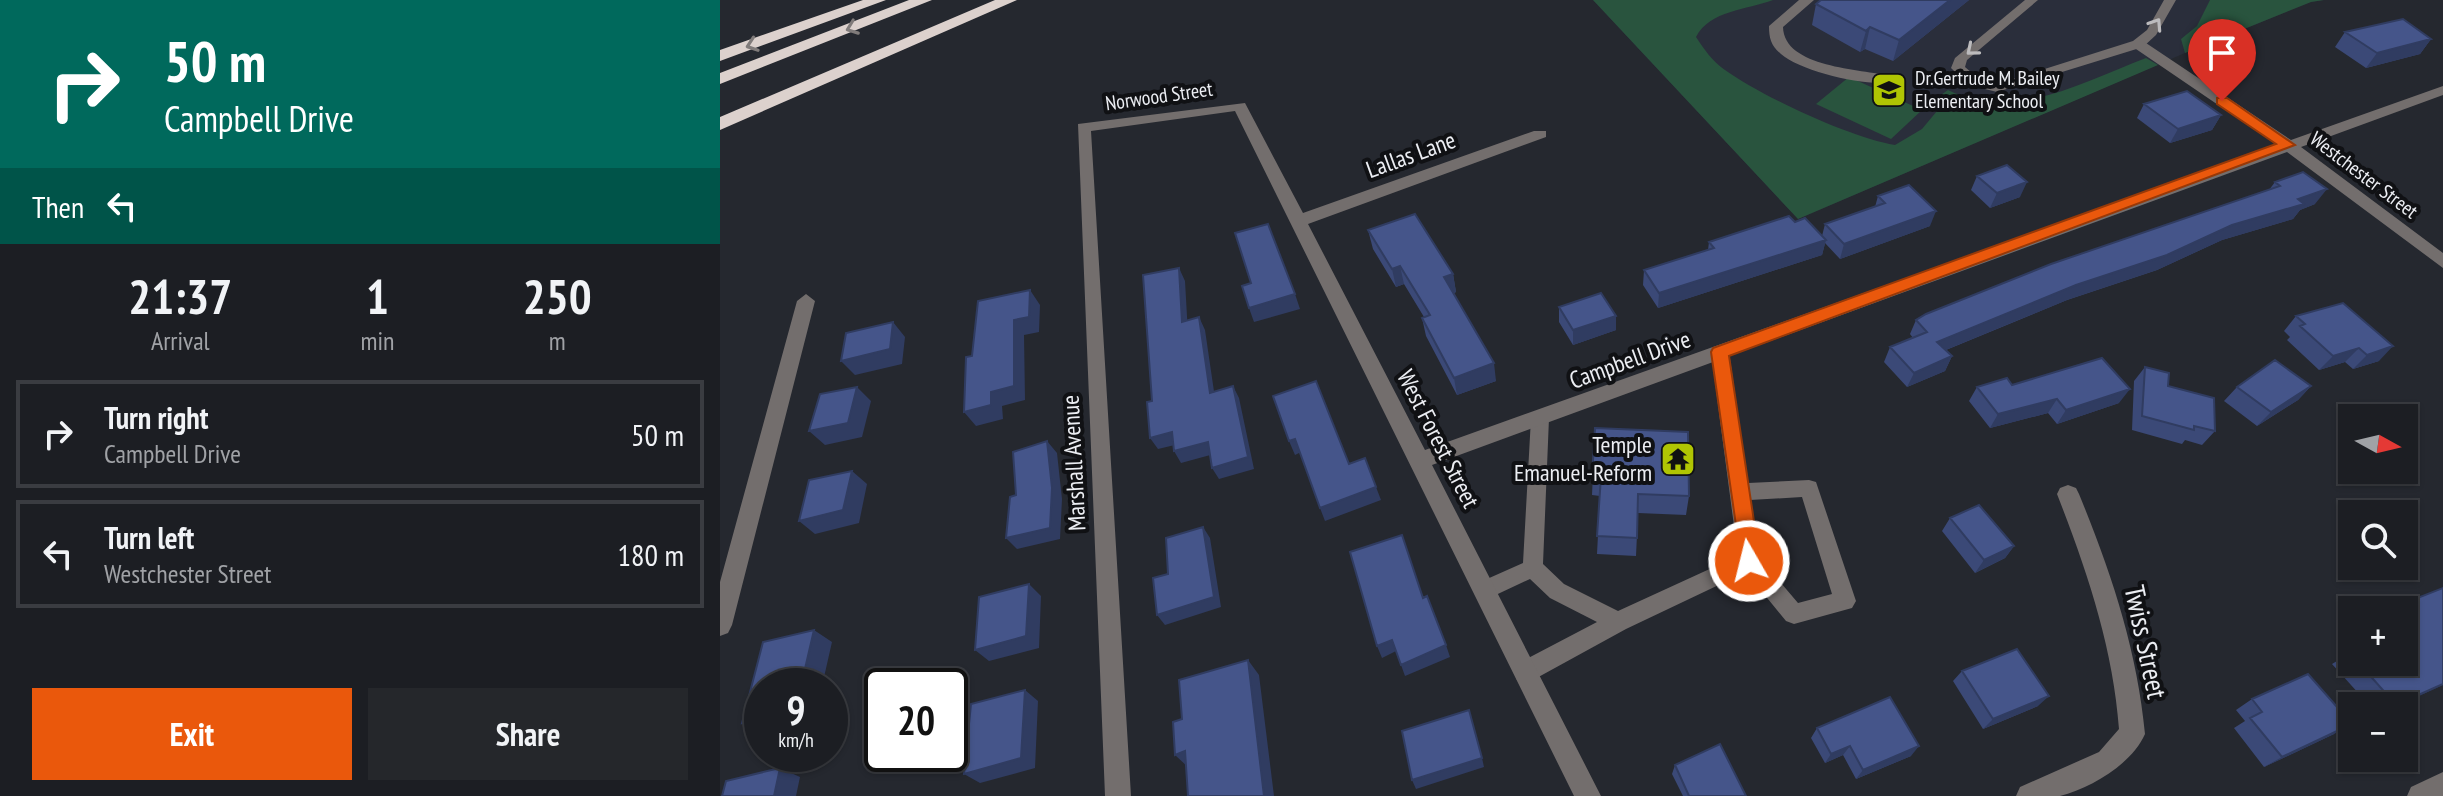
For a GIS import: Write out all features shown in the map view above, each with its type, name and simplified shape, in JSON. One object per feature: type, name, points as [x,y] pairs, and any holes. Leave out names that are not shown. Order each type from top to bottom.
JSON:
[{"type":"highway","points":[[720,56],[878,0]]},
{"type":"highway","points":[[720,79],[924,0]]},
{"type":"highway","points":[[720,115],[1007,0]]},
{"type":"highway","points":[[720,124],[1007,0]]},
{"type":"street","points":[[1807,0],[1776,26],[1776,40],[1784,51],[1823,67],[1886,79]]},
{"type":"street","name":"Westchester Street","points":[[2138,44],[2288,145],[2443,262]]},
{"type":"street","name":"Campbell Drive","points":[[1420,461],[2443,90]]},
{"type":"street","name":"Norwood Street","points":[[1083,127],[1240,106]]},
{"type":"street","name":"West Forest Street","points":[[1240,106],[1588,796]]},
{"type":"street","name":"Marshall Avenue","points":[[1083,127],[1118,796]]},
{"type":"street","name":"Lallas Lane","points":[[1298,221],[1540,134]]},
{"type":"street","points":[[720,625],[806,301]]},
{"type":"street","name":"Twiss Street","points":[[2029,796],[2108,761],[2132,734],[2126,667],[2106,589],[2068,494]]},
{"type":"street","points":[[2420,796],[2443,785]]},
{"type":"lane","points":[[2032,0],[1961,58],[1958,68],[1966,78],[1997,88],[2138,44],[2152,32],[2170,0]]},
{"type":"lane","points":[[1720,352],[1739,492],[1749,561],[1794,614],[1845,601],[1809,488],[1739,492]]},
{"type":"lane","points":[[1540,418],[1533,568],[1557,591],[1618,622]]},
{"type":"lane","points":[[1525,672],[1618,622],[1749,561]]},
{"type":"lane","points":[[1485,590],[1533,568]]},
{"type":"shaded area","name":"Dr.Gertrude M. Bailey Elementary School","points":[[1593,0],[2324,0],[2311,2],[2185,53],[1798,219]]},
{"type":"green space","points":[[1593,0],[1773,0],[1720,16],[1702,28],[1696,37],[1720,66],[1761,92],[1831,125],[1895,145],[1922,129],[1937,111],[1935,99],[1948,90],[1973,99],[1998,102],[2023,100],[2074,87],[2146,58],[2158,65],[1798,219]]},
{"type":"green space","points":[[2210,0],[2324,0],[2311,2],[2185,53],[2181,39],[2197,26]]},
{"type":"green space","points":[[1849,77],[1922,110],[1891,139],[1816,104]]},
{"type":"building","points":[[1821,0],[1950,0],[1899,40],[1870,27],[1866,31],[1816,4]]},
{"type":"building","points":[[2403,19],[2431,39],[2377,53],[2345,32]]},
{"type":"building","points":[[2187,91],[2221,115],[2178,129],[2144,104]]},
{"type":"building","points":[[2007,165],[2027,182],[1997,193],[1977,176]]},
{"type":"building","points":[[2303,172],[2327,189],[2298,199],[2304,204],[2232,225],[2167,255],[2076,285],[1937,342],[1952,356],[1914,373],[1890,347],[1927,332],[1916,320],[1926,314],[2051,264],[2280,186],[2275,182]]},
{"type":"building","points":[[1909,185],[1936,211],[1844,244],[1825,224],[1885,203],[1878,196]]},
{"type":"building","points":[[1415,214],[1453,274],[1444,277],[1494,363],[1454,378],[1422,318],[1430,315],[1400,266],[1392,269],[1368,230]]},
{"type":"building","points":[[1789,216],[1795,222],[1805,218],[1826,240],[1659,293],[1644,270],[1714,248],[1709,242]]},
{"type":"building","points":[[1268,224],[1295,294],[1249,308],[1242,286],[1251,283],[1235,233]]},
{"type":"building","points":[[1179,268],[1182,322],[1199,317],[1210,393],[1233,386],[1248,457],[1212,468],[1208,442],[1174,451],[1172,432],[1150,438],[1147,402],[1152,401],[1143,275]]},
{"type":"building","points":[[1030,290],[1029,317],[1014,320],[1014,386],[991,392],[991,405],[964,412],[966,357],[972,356],[978,301]]},
{"type":"building","points":[[1601,293],[1616,316],[1573,330],[1559,307]]},
{"type":"building","points":[[2343,303],[2393,346],[2367,355],[2359,348],[2333,356],[2300,326],[2305,324],[2296,316]]},
{"type":"building","points":[[893,322],[890,349],[841,361],[846,333]]},
{"type":"building","points":[[2102,358],[2130,389],[2066,410],[2057,399],[1998,414],[1977,387],[2007,378],[2012,385]]},
{"type":"building","points":[[2275,360],[2311,386],[2271,412],[2237,387]]},
{"type":"building","points":[[2145,367],[2169,373],[2168,386],[2214,398],[2215,431],[2194,426],[2194,430],[2142,416]]},
{"type":"building","points":[[1316,381],[1349,464],[1365,458],[1376,487],[1320,508],[1295,439],[1289,441],[1273,396]]},
{"type":"building","points":[[857,387],[848,423],[809,431],[820,394]]},
{"type":"building","points":[[1595,428],[1688,432],[1689,496],[1638,494],[1637,538],[1597,536],[1601,476],[1592,476]]},
{"type":"building","points":[[1047,441],[1052,488],[1050,528],[1006,538],[1010,497],[1016,495],[1013,452]]},
{"type":"building","points":[[852,471],[843,510],[799,521],[809,480]]},
{"type":"building","points":[[1979,505],[2014,546],[1984,560],[1950,518]]},
{"type":"building","points":[[1203,527],[1214,597],[1157,615],[1153,578],[1168,574],[1166,538]]},
{"type":"building","points":[[1402,535],[1423,598],[1427,596],[1446,645],[1401,665],[1392,640],[1377,646],[1350,552]]},
{"type":"building","points":[[1029,584],[1026,636],[975,650],[979,597]]},
{"type":"building","points":[[2443,588],[2443,684],[2418,695],[2418,692],[2385,692],[2370,676],[2418,676],[2418,598]]},
{"type":"building","points":[[814,630],[805,668],[756,668],[763,642]]},
{"type":"building","points":[[2017,649],[2049,696],[1993,719],[1962,671]]},
{"type":"building","points":[[1248,660],[1264,796],[1188,796],[1185,751],[1175,755],[1173,722],[1182,719],[1179,680]]},
{"type":"building","points":[[2308,674],[2338,708],[2338,731],[2282,757],[2250,718],[2262,712],[2252,699]]},
{"type":"building","points":[[1025,690],[1021,758],[964,774],[968,772],[971,704]]},
{"type":"building","points":[[1890,697],[1919,746],[1863,770],[1850,746],[1831,754],[1817,728]]},
{"type":"building","points":[[1469,710],[1482,758],[1412,780],[1402,731]]},
{"type":"building","points":[[1720,744],[1746,796],[1689,796],[1675,765]]},
{"type":"building","points":[[763,772],[779,772],[774,796],[722,796],[726,781]]},
{"type":"place","name":"Dr.Gertrude M. Bailey Elementary School","points":[[1889,90]]},
{"type":"place","name":"Temple Emanuel-Reform","points":[[1678,459]]},
{"type":"route","points":[[1749,561],[1720,352],[2288,145],[2222,101]]}]
